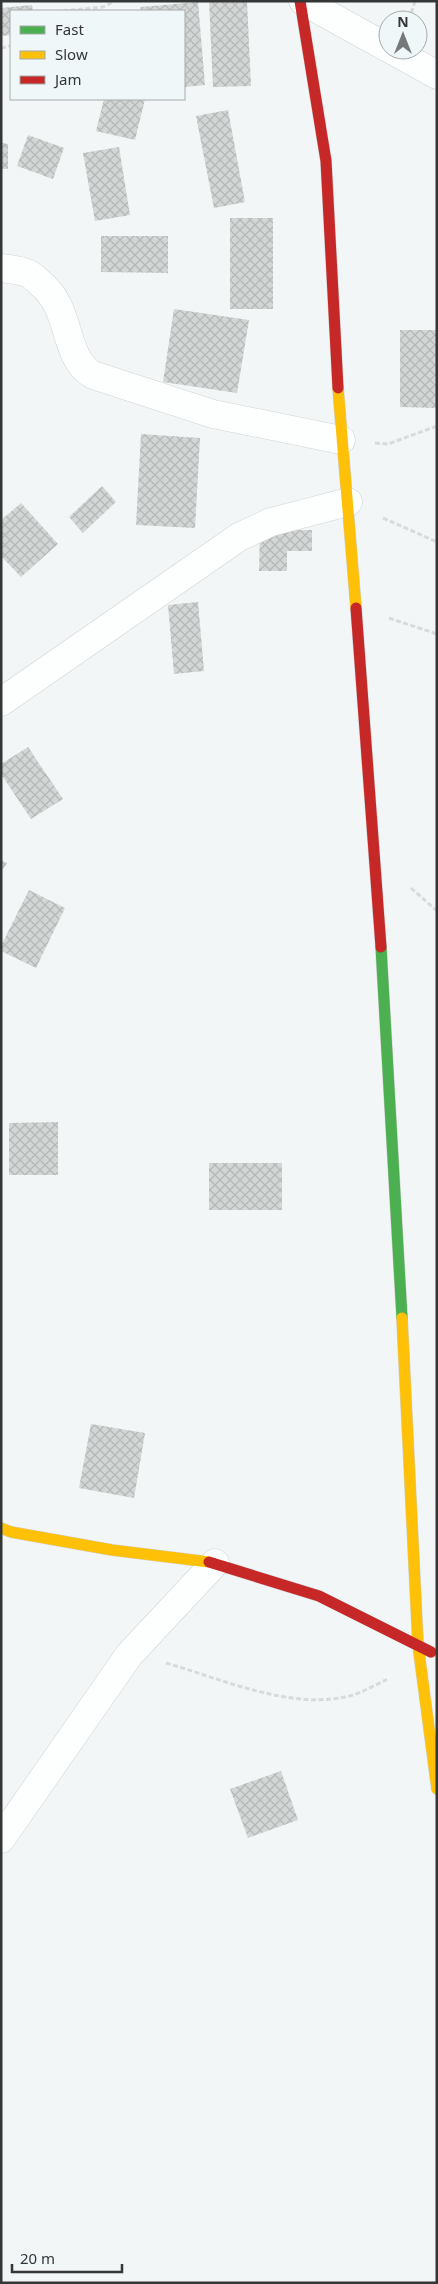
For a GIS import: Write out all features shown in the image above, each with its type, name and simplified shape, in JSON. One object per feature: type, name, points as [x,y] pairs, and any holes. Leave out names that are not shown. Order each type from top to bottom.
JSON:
[{"type":"street","points":[[301,1],[378,43]]},
{"type":"street","points":[[301,1],[326,161],[341,440],[348,502],[374,847],[398,1230],[418,1645],[437,1789]]},
{"type":"street","points":[[410,60],[437,75]]},
{"type":"street","points":[[1,268],[27,272],[49,290],[59,304],[76,356],[84,370],[93,375],[213,414],[341,440]]},
{"type":"street","points":[[1,702],[238,537],[271,522],[348,502]]},
{"type":"street","points":[[1,1528],[11,1532],[112,1550],[215,1563],[318,1596],[437,1655]]},
{"type":"street","points":[[1,1839],[129,1655],[215,1563]]},
{"type":"path","points":[[74,10],[103,7],[115,1]]},
{"type":"path","points":[[341,440],[388,444],[437,426]]},
{"type":"path","points":[[348,502],[437,542]]},
{"type":"path","points":[[356,606],[437,634]]},
{"type":"path","points":[[129,1655],[160,1661],[278,1697],[330,1699],[353,1695],[420,1665]]},
{"type":"building","points":[[209,1],[247,1],[251,86],[213,87]]},
{"type":"building","points":[[198,2],[205,85],[185,87],[185,10],[141,10],[140,7]]},
{"type":"building","points":[[32,5],[33,10],[10,10],[10,35],[1,36],[1,8]]},
{"type":"building","points":[[104,100],[145,100],[135,140],[96,131]]},
{"type":"building","points":[[228,110],[245,202],[214,208],[196,116]]},
{"type":"building","points":[[28,135],[64,148],[53,179],[17,166]]},
{"type":"building","points":[[1,143],[8,144],[8,169],[1,169]]},
{"type":"building","points":[[119,147],[130,215],[95,221],[83,153]]},
{"type":"building","points":[[230,218],[273,218],[273,309],[230,309]]},
{"type":"building","points":[[101,236],[168,236],[168,273],[101,272]]},
{"type":"building","points":[[174,309],[249,320],[237,393],[163,382]]},
{"type":"building","points":[[400,330],[437,330],[437,408],[400,407]]},
{"type":"building","points":[[141,434],[200,438],[195,528],[136,525]]},
{"type":"building","points":[[102,486],[116,502],[83,533],[69,517]]},
{"type":"building","points":[[21,503],[58,544],[21,577],[1,556],[1,520]]},
{"type":"building","points":[[260,530],[312,530],[312,551],[287,551],[287,571],[259,571]]},
{"type":"building","points":[[198,602],[204,671],[174,674],[168,605]]},
{"type":"building","points":[[28,747],[63,799],[31,819],[1,774],[1,764]]},
{"type":"building","points":[[1,860],[7,863],[1,872]]},
{"type":"building","points":[[29,890],[65,908],[36,968],[1,951],[1,946]]},
{"type":"building","points":[[58,1122],[58,1175],[9,1175],[9,1123]]},
{"type":"building","points":[[209,1163],[282,1163],[282,1210],[209,1210]]},
{"type":"building","points":[[91,1424],[145,1433],[134,1498],[79,1488]]},
{"type":"building","points":[[281,1771],[298,1820],[248,1838],[230,1789]]},
{"type":"traffic: fast","points":[[381,947],[402,1318]]},
{"type":"traffic: slow","points":[[338,388],[356,608]]},
{"type":"traffic: slow","points":[[402,1318],[418,1645],[437,1789]]},
{"type":"traffic: slow","points":[[1,1528],[11,1532],[112,1550],[209,1562]]},
{"type":"traffic: jam","points":[[300,1],[326,161],[338,388]]},
{"type":"traffic: jam","points":[[356,608],[381,947]]},
{"type":"traffic: jam","points":[[209,1562],[319,1596],[431,1652]]}]
